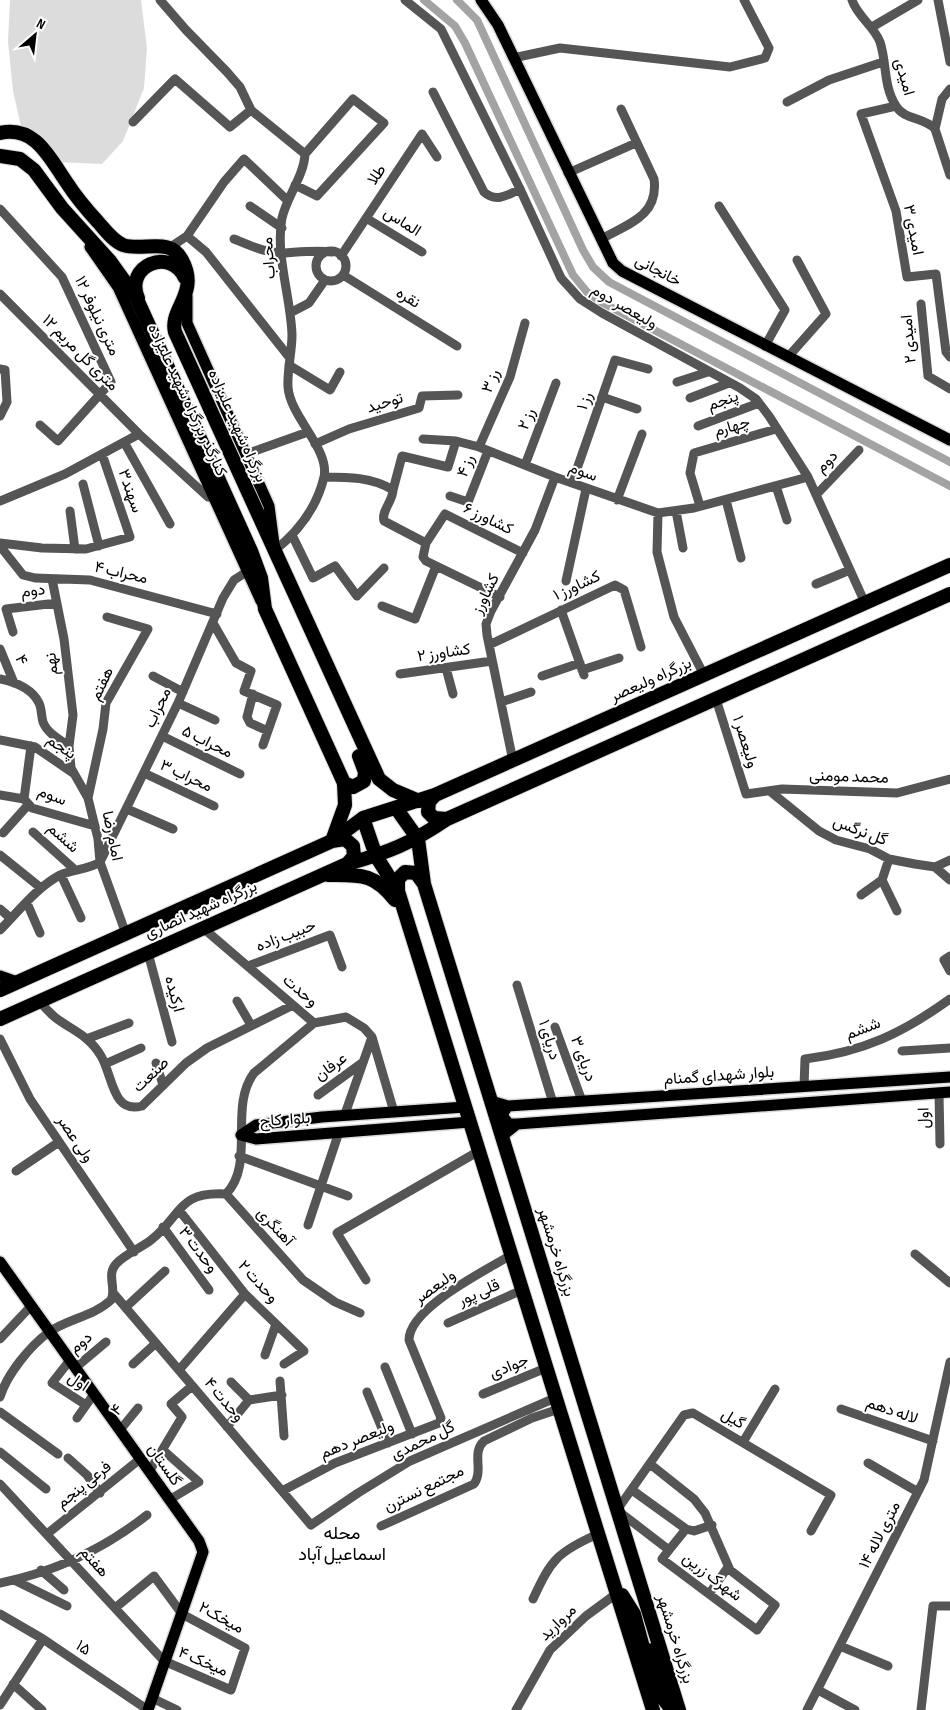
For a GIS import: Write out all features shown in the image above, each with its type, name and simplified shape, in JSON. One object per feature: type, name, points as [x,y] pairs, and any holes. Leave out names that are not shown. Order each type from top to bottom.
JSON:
[{"type":"highway","points":[[0,133],[20,133],[40,143],[82,203],[119,243],[131,246],[169,248],[177,253],[183,261],[187,286]]},
{"type":"highway","points":[[0,156],[21,160],[38,174],[66,213],[110,261],[143,308]]},
{"type":"highway","points":[[187,286],[182,272],[173,264],[161,261],[149,264],[140,273],[136,283],[136,293],[254,556],[263,586],[265,609],[344,783],[345,805],[332,841],[345,840],[353,846],[354,856],[347,864]]},
{"type":"highway","name":"بزرگراه شهید علیزاده","points":[[187,286],[175,318],[175,332],[379,779],[393,790],[419,801]]},
{"type":"highway","name":"بزرگراه ولیعصر","points":[[362,818],[435,796],[950,566]]},
{"type":"highway","points":[[418,839],[446,819],[950,594]]},
{"type":"highway","points":[[344,783],[351,787],[358,786],[365,776],[349,729],[349,715]]},
{"type":"highway","points":[[435,796],[428,802],[428,812],[434,818],[446,819]]},
{"type":"highway","name":"بزرگراه خرمشهر","points":[[396,808],[418,839],[424,884],[617,1510],[647,1650],[653,1710]]},
{"type":"highway","name":"بزرگراه شهید انصاری","points":[[0,990],[332,841],[362,818]]},
{"type":"highway","name":"بزرگراه خرمشهر","points":[[362,818],[376,856],[398,891],[616,1594],[679,1710]]},
{"type":"highway","name":"بزرگراه شهید انصاری","points":[[0,1019],[323,874],[418,839]]},
{"type":"highway","points":[[398,891],[398,879],[408,871],[416,873],[424,884]]},
{"type":"highway","points":[[323,874],[358,875],[372,878],[385,887],[404,911]]},
{"type":"highway","points":[[611,1578],[634,1614],[662,1697],[672,1710]]},
{"type":"main road","name":"خانجانی","points":[[483,0],[498,25],[613,263],[622,271],[950,440]]},
{"type":"main road","name":"کنارگذر بزرگراه شهید علیزاده","points":[[66,213],[118,287],[265,609]]},
{"type":"main road","points":[[0,976],[18,982]]},
{"type":"main road","name":"بلوار شهدای گمنام","points":[[491,1101],[508,1106],[950,1077]]},
{"type":"main road","points":[[804,1087],[805,1102]]},
{"type":"main road","name":"بلوار شهدای گمنام","points":[[515,1124],[944,1092]]},
{"type":"main road","points":[[508,1106],[503,1112],[504,1118],[509,1124],[515,1124]]},
{"type":"main road","name":"بلوار کاج","points":[[241,1135],[256,1125],[345,1114],[465,1107]]},
{"type":"main road","points":[[444,1108],[450,1114],[449,1120],[444,1124]]},
{"type":"main road","name":"بلوار کاج","points":[[241,1135],[256,1139],[470,1122]]},
{"type":"main road","points":[[502,1136],[515,1124]]},
{"type":"main road","name":"گلستان","points":[[0,1262],[199,1541],[203,1552],[148,1710]]},
{"type":"street","points":[[160,0],[240,87],[251,110],[304,154],[353,99],[384,123],[317,196],[295,185]]},
{"type":"street","name":"ولیعصر دوم","points":[[405,0],[441,30],[520,188],[561,278],[569,289],[602,313],[729,382],[759,403],[808,477],[865,603]]},
{"type":"street","points":[[513,58],[560,48],[702,65],[740,66],[765,58],[769,48],[744,0]]},
{"type":"street","name":"امیدی","points":[[852,0],[872,27],[880,42],[886,80],[896,106],[905,115],[930,124],[935,129]]},
{"type":"street","points":[[872,27],[918,0]]},
{"type":"street","points":[[938,0],[950,62]]},
{"type":"street","points":[[787,102],[829,80],[883,62]]},
{"type":"street","points":[[133,122],[175,80],[230,128],[251,110]]},
{"type":"street","points":[[950,89],[942,99],[935,129],[950,175]]},
{"type":"street","points":[[433,92],[484,192],[490,197],[496,198],[504,197],[520,188]]},
{"type":"street","name":"امیدی ۳","points":[[896,106],[861,114],[896,212],[907,277],[936,274],[946,352],[950,357]]},
{"type":"street","points":[[601,239],[640,218],[653,202],[656,192],[654,179],[621,109]]},
{"type":"street","name":"طلا","points":[[341,256],[422,134],[438,158]]},
{"type":"street","points":[[568,173],[636,142]]},
{"type":"street","name":"محراب","points":[[304,154],[304,161],[282,219],[282,253],[292,336],[288,389],[296,413],[325,465],[324,477]]},
{"type":"street","points":[[169,248],[187,236],[224,182],[244,159],[288,200]]},
{"type":"street","points":[[250,206],[282,228]]},
{"type":"street","points":[[719,206],[785,310],[765,346]]},
{"type":"street","name":"۱۲ متری نیلوفر","points":[[0,209],[62,277],[111,382],[101,395]]},
{"type":"street","name":"الماس","points":[[366,218],[422,252]]},
{"type":"street","points":[[187,236],[206,252],[289,361],[330,390],[340,372]]},
{"type":"street","points":[[234,238],[259,250],[282,253],[320,250],[332,252],[341,256],[345,267],[343,275],[335,280],[325,280],[318,275],[316,263],[322,255],[332,252]]},
{"type":"street","points":[[788,358],[826,314],[798,260]]},
{"type":"street","name":"نقره","points":[[343,275],[457,346]]},
{"type":"street","points":[[290,313],[309,302],[325,280]]},
{"type":"street","name":"۱۲ متری گل مریم","points":[[0,294],[140,434],[208,497],[213,496]]},
{"type":"street","name":"امیدی ۲","points":[[921,304],[928,376],[950,389]]},
{"type":"street","name":"رز ۳","points":[[479,447],[510,377],[526,323]]},
{"type":"street","name":"رز ۱","points":[[572,483],[615,360],[648,369]]},
{"type":"street","points":[[0,369],[5,370],[7,402],[0,416]]},
{"type":"street","points":[[677,382],[708,372]]},
{"type":"street","points":[[690,398],[729,382]]},
{"type":"street","name":"رز ۲","points":[[525,465],[556,383]]},
{"type":"street","name":"توحید","points":[[315,444],[349,429],[419,408],[422,396],[458,394]]},
{"type":"street","points":[[40,425],[58,441],[101,395]]},
{"type":"street","points":[[602,397],[637,409]]},
{"type":"street","name":"پنجم","points":[[698,426],[759,403]]},
{"type":"street","name":"چهارم","points":[[700,506],[690,473],[694,453],[776,429]]},
{"type":"street","points":[[248,453],[308,432]]},
{"type":"street","points":[[0,501],[65,474],[140,434]]},
{"type":"street","points":[[617,500],[642,434]]},
{"type":"street","name":"سوم","points":[[423,439],[456,441],[479,447],[586,489],[658,513],[726,500],[808,477]]},
{"type":"street","points":[[456,441],[448,467],[402,456],[392,499],[383,517],[384,521],[426,543],[423,557],[436,566],[500,597]]},
{"type":"street","points":[[124,442],[170,524]]},
{"type":"street","name":"دوم","points":[[816,495],[859,450]]},
{"type":"street","name":"رز ۴","points":[[450,496],[468,502],[488,451]]},
{"type":"street","name":"سهند۳","points":[[99,546],[116,539],[130,537],[102,454]]},
{"type":"street","points":[[274,551],[293,537],[313,505],[324,477],[353,477],[375,482],[393,490]]},
{"type":"street","name":"کشاورز","points":[[513,760],[492,662],[486,624],[491,611],[535,530],[556,477]]},
{"type":"street","points":[[0,545],[75,549],[99,546],[83,484]]},
{"type":"street","points":[[776,486],[787,520]]},
{"type":"street","points":[[566,581],[586,489]]},
{"type":"street","points":[[726,500],[741,558]]},
{"type":"street","points":[[70,511],[75,549]]},
{"type":"street","points":[[676,511],[683,548]]},
{"type":"street","points":[[658,513],[657,552],[674,617],[704,675]]},
{"type":"street","name":"کشاورز ۶","points":[[426,543],[445,514],[523,553]]},
{"type":"street","points":[[293,537],[313,578],[335,566],[357,596],[384,568]]},
{"type":"street","name":"محراب ۴","points":[[0,545],[18,572],[35,578],[90,580],[217,614]]},
{"type":"street","points":[[382,606],[415,619],[436,566]]},
{"type":"street","points":[[816,584],[850,570]]},
{"type":"street","name":"محراب","points":[[100,862],[183,692],[234,580],[248,571]]},
{"type":"street","name":"نهم","points":[[52,579],[64,639],[73,715],[69,746]]},
{"type":"street","name":"کشاورز ۱","points":[[489,645],[610,586],[621,587],[641,647]]},
{"type":"street","name":"دوم","points":[[13,632],[6,609],[57,603]]},
{"type":"street","points":[[561,610],[582,669]]},
{"type":"street","name":"هفتم","points":[[88,798],[104,729],[106,703],[148,629],[106,617]]},
{"type":"street","points":[[213,623],[236,663],[251,671],[244,690],[277,704],[263,745]]},
{"type":"street","name":"۴","points":[[0,649],[14,683]]},
{"type":"street","points":[[542,676],[582,669],[619,658]]},
{"type":"street","name":"کشاورز ۲","points":[[400,674],[492,662]]},
{"type":"street","points":[[446,668],[453,694]]},
{"type":"street","points":[[153,676],[183,692]]},
{"type":"street","points":[[0,679],[14,683],[32,693],[40,704],[43,722],[47,729],[69,746]]},
{"type":"street","points":[[500,702],[530,692]]},
{"type":"street","points":[[254,694],[247,717],[250,723],[268,731]]},
{"type":"street","name":"ولیعصر ۱","points":[[716,698],[746,794]]},
{"type":"street","points":[[178,702],[215,720]]},
{"type":"street","name":"محراب ۵","points":[[162,736],[240,774]]},
{"type":"street","name":"پنجم","points":[[0,740],[31,746],[47,753],[75,775]]},
{"type":"street","points":[[3,833],[26,802],[31,746]]},
{"type":"street","name":"امام رضا","points":[[69,746],[69,757],[75,775],[88,798],[95,826],[100,862],[126,934]]},
{"type":"street","name":"محراب ۳","points":[[144,773],[214,806]]},
{"type":"street","name":"محمد مومنی","points":[[746,794],[782,789],[897,793],[950,779]]},
{"type":"street","name":"گل نرگس","points":[[771,792],[819,831],[836,840],[870,850],[889,859],[935,868]]},
{"type":"street","name":"سوم","points":[[0,795],[95,826]]},
{"type":"street","points":[[127,809],[173,829]]},
{"type":"street","name":"ششم","points":[[33,832],[73,868]]},
{"type":"street","points":[[0,855],[40,887]]},
{"type":"street","points":[[860,895],[882,880],[889,859]]},
{"type":"street","points":[[950,860],[935,868],[950,880]]},
{"type":"street","points":[[0,924],[59,872],[100,862]]},
{"type":"street","points":[[0,930],[40,887],[61,875],[94,866],[100,862]]},
{"type":"street","points":[[61,875],[81,918]]},
{"type":"street","points":[[882,880],[897,911]]},
{"type":"street","points":[[27,903],[40,933]]},
{"type":"street","points":[[0,909],[8,916]]},
{"type":"street","name":"وحدت","points":[[204,928],[314,1023],[346,1017],[364,1028],[372,1037]]},
{"type":"street","name":"حبیب زاده","points":[[248,966],[330,936],[342,967]]},
{"type":"street","name":"ارکیده","points":[[148,953],[172,1042]]},
{"type":"street","points":[[950,956],[944,960],[950,971]]},
{"type":"street","name":"دریای ۱","points":[[517,984],[553,1103]]},
{"type":"street","name":"ششم","points":[[804,1087],[805,1060],[862,1048],[917,1023],[950,999]]},
{"type":"street","name":"صنعت","points":[[40,1001],[50,1016],[89,1038],[105,1064],[119,1099],[124,1106],[133,1108],[142,1106],[186,1062],[293,1005]]},
{"type":"street","points":[[237,1002],[251,1026]]},
{"type":"street","points":[[89,1038],[129,1023]]},
{"type":"street","points":[[0,1397],[4,1385],[31,1349],[49,1332],[106,1305],[114,1294],[112,1272],[116,1264],[154,1238],[186,1203],[203,1194],[226,1194],[233,1186],[238,1172],[242,1096],[246,1084],[254,1073],[314,1023]]},
{"type":"street","name":"دریای ۳","points":[[556,1027],[582,1102]]},
{"type":"street","points":[[345,1114],[372,1037]]},
{"type":"street","points":[[372,1037],[394,1112]]},
{"type":"street","name":"ولی عصر","points":[[0,1039],[30,1099],[134,1252]]},
{"type":"street","points":[[105,1064],[141,1048]]},
{"type":"street","points":[[902,1052],[950,1048]]},
{"type":"street","points":[[156,1063],[163,1085]]},
{"type":"street","name":"عرفان","points":[[318,1095],[362,1063]]},
{"type":"street","name":"اول","points":[[940,1144],[944,1092]]},
{"type":"street","points":[[308,1224],[339,1132]]},
{"type":"street","points":[[16,1171],[59,1142]]},
{"type":"street","points":[[366,1280],[337,1233],[479,1152]]},
{"type":"street","points":[[240,1156],[348,1196]]},
{"type":"street","name":"آهنگری","points":[[226,1194],[303,1280],[335,1302],[360,1313]]},
{"type":"street","name":"وحدت ۲","points":[[178,1210],[245,1294],[304,1350],[284,1364]]},
{"type":"street","name":"وحدت ۳","points":[[163,1227],[210,1290]]},
{"type":"street","points":[[915,1254],[950,1283]]},
{"type":"street","name":"ولیعصر","points":[[441,1418],[409,1340],[409,1334],[427,1308],[511,1255]]},
{"type":"street","points":[[126,1307],[165,1271]]},
{"type":"street","name":"قلی پور","points":[[448,1323],[522,1290]]},
{"type":"street","name":"وحدت ۴","points":[[114,1294],[311,1525]]},
{"type":"street","points":[[179,1370],[245,1294]]},
{"type":"street","points":[[0,1339],[31,1306]]},
{"type":"street","points":[[265,1355],[276,1324]]},
{"type":"street","name":"دوم","points":[[72,1364],[106,1342]]},
{"type":"street","points":[[132,1364],[156,1343]]},
{"type":"street","name":"۱۴ متری لاله","points":[[807,1710],[924,1480],[950,1362]]},
{"type":"street","name":"اول","points":[[72,1364],[52,1383],[86,1405]]},
{"type":"street","points":[[385,1367],[412,1434]]},
{"type":"street","name":"جوادی","points":[[483,1394],[546,1368]]},
{"type":"street","points":[[280,1380],[284,1436]]},
{"type":"street","points":[[231,1382],[248,1400]]},
{"type":"street","points":[[149,1472],[182,1418],[171,1404],[192,1386]]},
{"type":"street","points":[[743,1442],[775,1389]]},
{"type":"street","points":[[368,1392],[388,1443]]},
{"type":"street","points":[[77,1418],[94,1394]]},
{"type":"street","points":[[227,1427],[248,1400],[282,1395]]},
{"type":"street","name":"گل محمدی","points":[[311,1525],[410,1461],[557,1404]]},
{"type":"street","name":"مجتمع نسترن","points":[[382,1526],[474,1484],[479,1474],[477,1452],[479,1446],[484,1441],[557,1404]]},
{"type":"street","name":"۴","points":[[120,1430],[138,1408]]},
{"type":"street","name":"لاله دهم","points":[[842,1409],[933,1441]]},
{"type":"street","points":[[0,1412],[58,1454]]},
{"type":"street","name":"گیل","points":[[617,1510],[684,1415],[689,1413],[701,1416],[830,1495],[811,1531]]},
{"type":"street","name":"ولیعصر دهم","points":[[282,1491],[335,1463],[439,1424],[441,1418]]},
{"type":"street","points":[[162,1450],[198,1482],[169,1500]]},
{"type":"street","points":[[0,1452],[46,1490]]},
{"type":"street","points":[[68,1458],[87,1475],[99,1493]]},
{"type":"street","name":"فرعی پنجم","points":[[48,1534],[140,1459]]},
{"type":"street","points":[[868,1463],[918,1492]]},
{"type":"street","name":"شهرک زرین","points":[[617,1510],[669,1550],[662,1559],[757,1630],[775,1605],[728,1567],[712,1525],[694,1499],[650,1464]]},
{"type":"street","name":"هفتم","points":[[0,1485],[73,1560],[164,1662]]},
{"type":"street","name":"شهرک زرین","points":[[632,1490],[686,1529],[694,1531],[712,1525]]},
{"type":"street","points":[[0,1583],[73,1560],[118,1537],[147,1515]]},
{"type":"street","points":[[669,1550],[686,1529]]},
{"type":"street","points":[[533,1599],[551,1563],[575,1544],[598,1534]]},
{"type":"street","points":[[709,1594],[728,1567]]},
{"type":"street","points":[[42,1570],[64,1590]]},
{"type":"street","points":[[114,1608],[154,1576],[182,1614]]},
{"type":"street","points":[[14,1580],[67,1606]]},
{"type":"street","name":"مروارید","points":[[516,1710],[550,1650],[586,1616],[616,1594]]},
{"type":"street","points":[[921,1710],[933,1606],[950,1606]]},
{"type":"street","name":"۱۵","points":[[0,1614],[43,1638],[148,1710]]},
{"type":"street","name":"میخک۲","points":[[182,1614],[245,1648],[231,1690]]},
{"type":"street","points":[[0,1704],[43,1638]]},
{"type":"street","points":[[840,1646],[888,1666]]},
{"type":"street","name":"میخک ۴","points":[[164,1662],[231,1690]]},
{"type":"street","points":[[13,1684],[42,1710]]},
{"type":"street","points":[[818,1690],[855,1710]]},
{"type":"street","points":[[152,1698],[177,1710]]},
{"type":"shaded area","points":[[10,0],[141,0],[147,48],[144,88],[123,141],[102,164],[56,162],[23,135],[13,91],[8,42]]},
{"type":"waterway","points":[[424,0],[455,26],[465,43],[573,275],[587,292],[603,303],[950,486]]},
{"type":"waterway","points":[[457,0],[477,20],[583,250],[593,267],[609,282],[950,462]]},
{"type":"district","name":"محله اسماعیل آباد","points":[[342,1544]]}]
